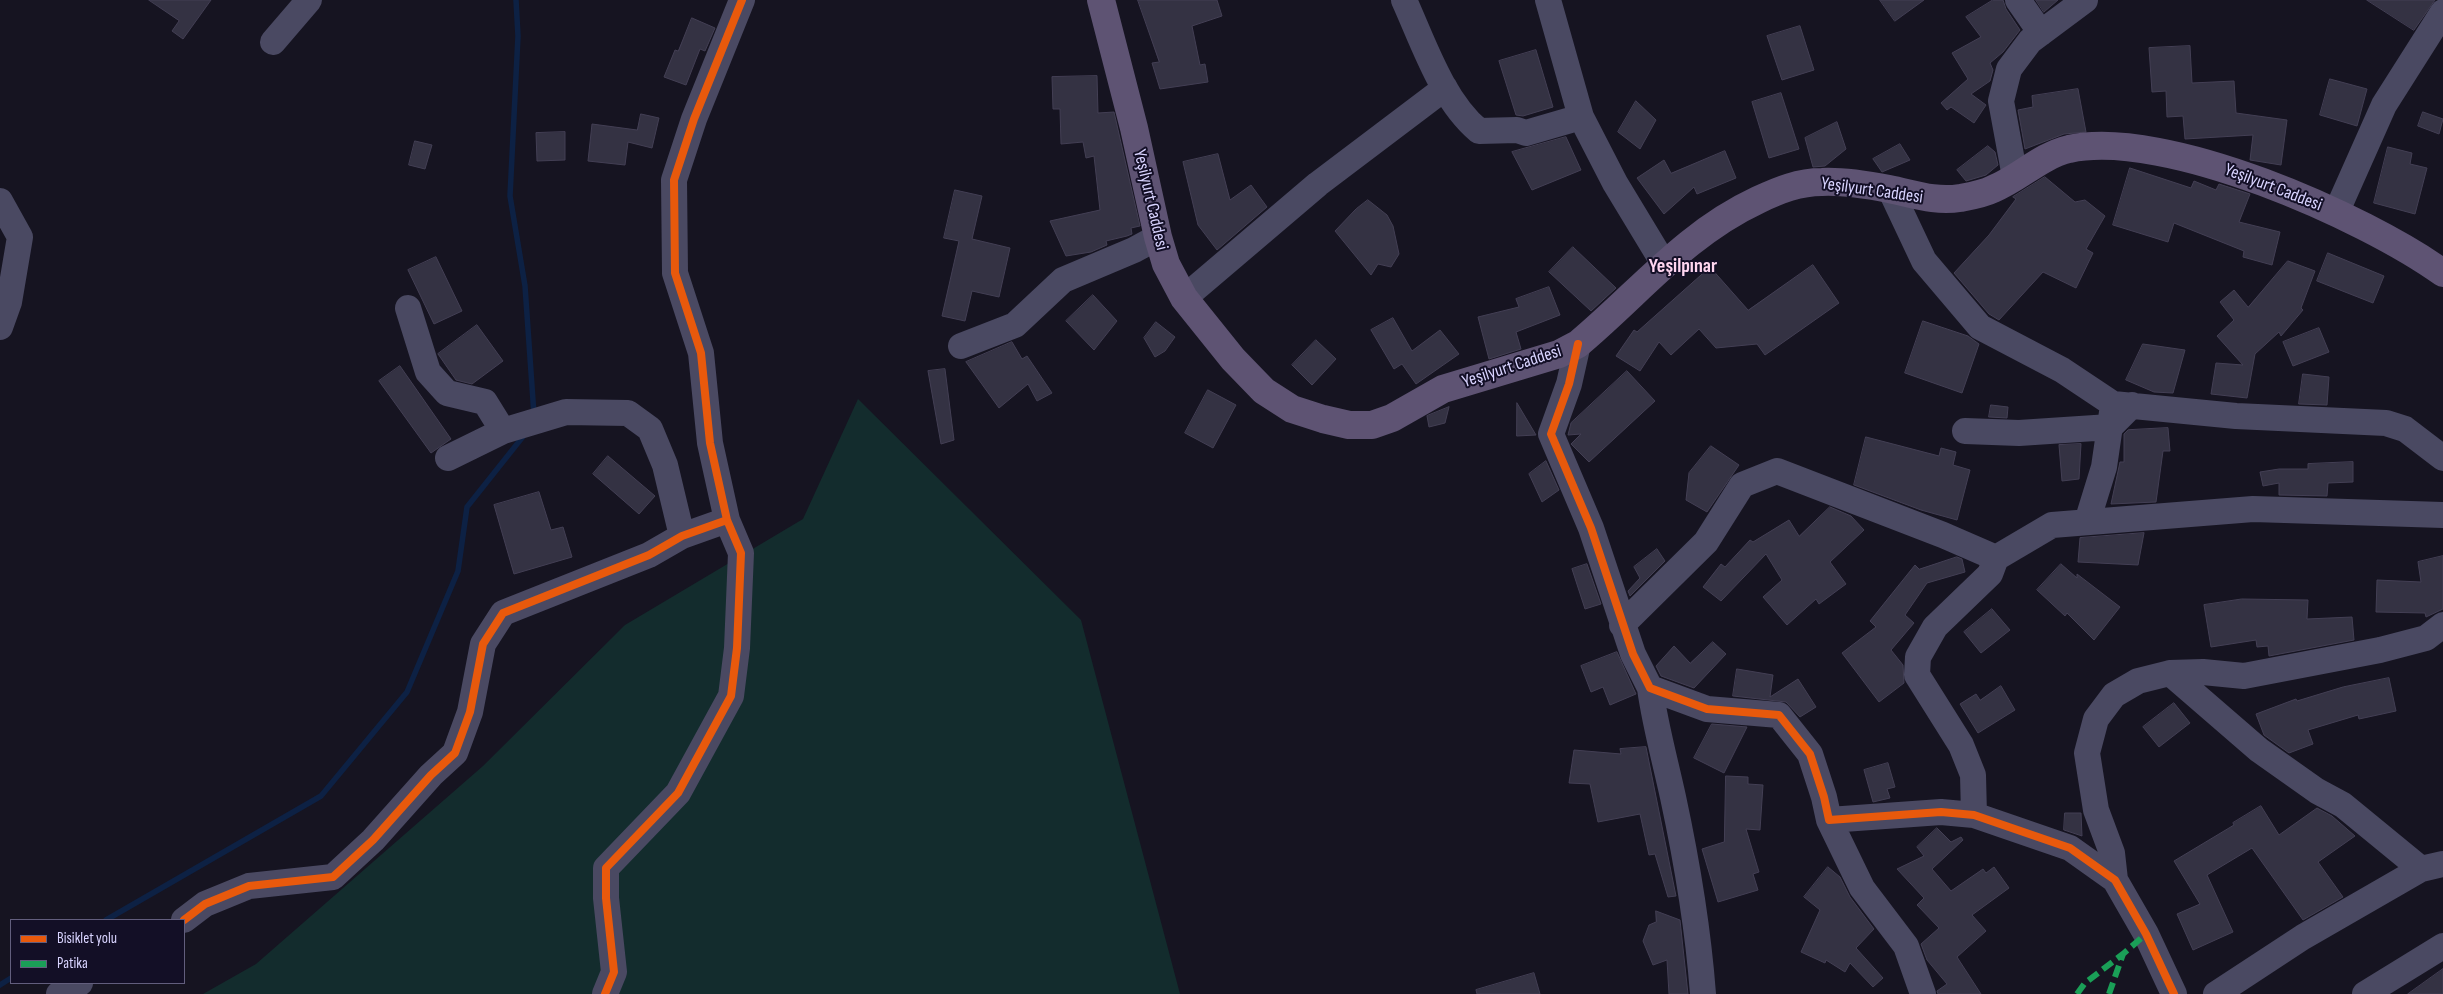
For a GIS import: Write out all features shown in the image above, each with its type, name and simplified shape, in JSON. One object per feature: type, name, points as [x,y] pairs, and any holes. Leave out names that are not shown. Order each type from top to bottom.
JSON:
[{"type":"main road","name":"Yeşilyurt Caddesi","points":[[1101,0],[1134,128],[1158,237],[1166,264],[1184,298],[1234,359],[1264,390],[1292,409],[1349,425],[1372,425],[1392,418],[1444,389],[1559,354],[1578,344],[1664,264],[1709,226],[1775,192],[1801,183],[1824,182],[1890,190],[1921,198],[1950,200],[1994,189],[2052,154],[2072,149],[2118,147],[2203,162],[2336,213],[2394,241],[2443,273]]},
{"type":"street","points":[[273,42],[309,0]]},
{"type":"street","points":[[605,994],[614,972],[606,898],[606,868],[678,793],[731,696],[736,648],[741,553],[727,520],[710,443],[701,353],[675,273],[674,180],[694,119],[742,0]]},
{"type":"street","points":[[1404,0],[1445,88],[1471,124],[1479,131],[1517,130],[1526,133],[1581,117]]},
{"type":"street","points":[[1548,0],[1581,117],[1615,183],[1664,264]]},
{"type":"street","points":[[2018,0],[2041,33]]},
{"type":"street","points":[[2015,177],[2001,101],[2010,69],[2030,41],[2085,0]]},
{"type":"street","points":[[2336,213],[2384,105],[2443,12]]},
{"type":"street","points":[[1184,298],[1318,184],[1445,88]]},
{"type":"street","points":[[1890,190],[1924,261],[1980,327],[2062,370],[2118,412]]},
{"type":"street","points":[[0,201],[20,237],[9,302],[0,327]]},
{"type":"street","points":[[961,346],[1015,324],[1063,280],[1134,250],[1158,237]]},
{"type":"street","points":[[408,308],[428,372],[447,393],[485,402],[503,431]]},
{"type":"street","points":[[1578,344],[1569,384],[1551,434],[1591,528],[1622,625],[1650,688],[1656,727],[1673,796],[1687,871],[1703,994]]},
{"type":"street","points":[[448,458],[503,431],[566,412],[628,413],[650,429],[665,465],[682,536]]},
{"type":"street","points":[[2087,522],[2118,412]]},
{"type":"street","points":[[1965,431],[2019,433],[2118,412],[2386,423],[2405,429],[2443,458]]},
{"type":"street","points":[[1622,625],[1706,542],[1742,485],[1777,471],[1943,535],[1996,558]]},
{"type":"street","points":[[1974,815],[1973,775],[1961,745],[1917,675],[1918,657],[1935,627],[1990,574],[1996,558],[2052,525],[2253,509],[2443,515]]},
{"type":"street","points":[[185,919],[205,904],[249,886],[333,877],[374,840],[431,775],[454,753],[470,712],[483,644],[503,613],[649,555],[682,536],[727,520]]},
{"type":"street","points":[[2174,994],[2146,934],[2115,880],[2112,853],[2096,810],[2087,753],[2096,719],[2114,695],[2138,682],[2170,673],[2203,672],[2244,676],[2380,650],[2426,638],[2443,625]]},
{"type":"street","points":[[2170,673],[2259,750],[2317,791],[2343,805],[2432,866],[2303,937],[2216,994]]},
{"type":"street","points":[[1650,688],[1707,709],[1779,715],[1810,754],[1824,796],[1829,820],[1862,888],[1906,946],[1923,994]]},
{"type":"street","points":[[1829,820],[1941,812],[1974,815],[2070,848],[2115,880]]},
{"type":"street","points":[[2377,991],[2443,946]]},
{"type":"street","points":[[59,994],[78,984]]},
{"type":"green space","points":[[858,399],[1081,620],[1180,994],[203,994],[256,964],[483,766],[625,625],[803,519]]},
{"type":"building","points":[[149,0],[211,0],[183,39],[172,31],[179,21]]},
{"type":"building","points":[[1138,0],[1217,0],[1222,16],[1192,26],[1200,65],[1205,64],[1208,82],[1160,89],[1152,63],[1159,62]]},
{"type":"building","points":[[1880,0],[1924,0],[1895,21]]},
{"type":"building","points":[[1993,0],[2003,0],[2006,9],[2020,30],[2003,52],[1990,63],[1993,70],[1990,81],[1971,94],[1986,105],[1974,123],[1951,107],[1947,110],[1941,103],[1968,79],[1952,53],[1981,37],[1966,17]]},
{"type":"building","points":[[2036,0],[2058,0],[2044,12]]},
{"type":"building","points":[[2367,0],[2435,0],[2414,30]]},
{"type":"building","points":[[692,18],[715,28],[705,51],[700,49],[686,85],[664,77],[675,50],[678,51]]},
{"type":"building","points":[[1800,26],[1814,70],[1782,80],[1767,36]]},
{"type":"building","points":[[2190,46],[2192,83],[2234,81],[2236,113],[2287,120],[2281,165],[2250,160],[2253,135],[2185,139],[2183,116],[2167,117],[2166,91],[2152,92],[2149,48]]},
{"type":"building","points":[[1536,50],[1553,107],[1523,116],[1516,115],[1499,61]]},
{"type":"building","points":[[1097,76],[1098,113],[1114,112],[1140,226],[1131,228],[1132,234],[1106,241],[1107,245],[1091,252],[1066,256],[1050,221],[1100,210],[1094,156],[1086,158],[1083,142],[1061,144],[1060,109],[1053,109],[1052,77]]},
{"type":"building","points":[[2330,79],[2367,89],[2357,126],[2320,115]]},
{"type":"building","points":[[2078,89],[2086,132],[2064,134],[2025,149],[2018,110],[2033,107],[2032,96]]},
{"type":"building","points":[[1781,93],[1799,149],[1769,158],[1752,102]]},
{"type":"building","points":[[1636,101],[1656,120],[1640,149],[1618,132]]},
{"type":"building","points":[[2423,112],[2443,119],[2439,134],[2418,126]]},
{"type":"building","points":[[641,114],[659,118],[652,148],[628,142],[625,165],[588,161],[592,124],[637,130]]},
{"type":"building","points":[[1837,122],[1846,149],[1825,166],[1813,167],[1805,138]]},
{"type":"building","points":[[565,132],[565,160],[537,161],[536,133]]},
{"type":"building","points":[[1566,137],[1581,170],[1532,190],[1512,152]]},
{"type":"building","points":[[415,141],[432,145],[425,169],[409,165]]},
{"type":"building","points":[[1900,144],[1910,160],[1882,172],[1873,159]]},
{"type":"building","points":[[1988,146],[1995,152],[1998,165],[1986,175],[1966,181],[1957,170]]},
{"type":"building","points":[[2388,147],[2412,153],[2410,164],[2427,168],[2415,214],[2374,203]]},
{"type":"building","points":[[1725,151],[1736,178],[1697,194],[1694,187],[1664,214],[1637,178],[1664,160],[1671,173]]},
{"type":"building","points":[[1218,154],[1230,200],[1251,185],[1267,207],[1217,250],[1198,225],[1183,162]]},
{"type":"building","points":[[2130,168],[2191,188],[2194,181],[2216,190],[2219,184],[2250,194],[2239,222],[2280,232],[2272,265],[2243,257],[2244,251],[2174,223],[2168,242],[2113,225]]},
{"type":"building","points":[[2045,177],[2075,202],[2085,200],[2105,216],[2086,249],[2093,253],[2076,288],[2043,272],[1999,320],[1989,314],[1954,273],[1989,235],[2016,199],[2013,197]]},
{"type":"building","points":[[955,190],[982,196],[972,239],[1010,248],[999,297],[972,291],[965,321],[942,316],[959,241],[944,238]]},
{"type":"building","points":[[1368,200],[1387,215],[1393,226],[1399,254],[1391,267],[1378,264],[1371,275],[1335,231],[1356,209]]},
{"type":"building","points":[[1573,247],[1616,288],[1591,311],[1549,272]]},
{"type":"building","points":[[2328,253],[2384,276],[2373,303],[2317,281]]},
{"type":"building","points":[[436,257],[462,311],[434,324],[408,270]]},
{"type":"building","points":[[2288,261],[2315,271],[2301,308],[2303,310],[2281,336],[2279,332],[2255,354],[2247,398],[2211,394],[2216,363],[2243,365],[2217,336],[2234,320],[2220,302],[2234,290],[2248,307]]},
{"type":"building","points":[[1813,265],[1839,303],[1765,355],[1757,344],[1716,348],[1699,329],[1671,355],[1659,342],[1640,371],[1616,356],[1634,330],[1637,332],[1710,267],[1748,310]]},
{"type":"building","points":[[1549,287],[1560,315],[1516,332],[1521,349],[1489,359],[1478,317],[1519,307],[1516,299]]},
{"type":"building","points":[[1093,295],[1117,321],[1094,350],[1066,321]]},
{"type":"building","points":[[1393,318],[1412,351],[1440,330],[1459,354],[1416,384],[1402,364],[1394,369],[1371,330]]},
{"type":"building","points":[[1923,321],[1968,336],[1979,344],[1962,393],[1905,373]]},
{"type":"building","points":[[1156,322],[1175,337],[1165,351],[1155,357],[1144,338]]},
{"type":"building","points":[[477,325],[503,361],[472,384],[456,380],[438,354]]},
{"type":"building","points":[[2319,328],[2329,352],[2293,366],[2283,342]]},
{"type":"building","points":[[1316,340],[1336,359],[1312,385],[1292,365]]},
{"type":"building","points":[[1012,342],[1022,359],[1027,356],[1052,393],[1037,401],[1028,384],[999,408],[966,362]]},
{"type":"building","points":[[2143,344],[2185,350],[2173,393],[2154,392],[2126,380]]},
{"type":"building","points":[[400,366],[451,439],[431,453],[379,381]]},
{"type":"building","points":[[945,369],[954,440],[941,444],[928,371]]},
{"type":"building","points":[[1627,371],[1655,401],[1589,462],[1571,444],[1581,434],[1568,435],[1571,423]]},
{"type":"building","points":[[2303,374],[2329,377],[2327,405],[2299,404]]},
{"type":"building","points":[[1208,390],[1236,405],[1213,448],[1185,433]]},
{"type":"building","points":[[1517,403],[1536,435],[1517,436]]},
{"type":"building","points":[[1991,405],[2008,407],[2007,418],[1989,417]]},
{"type":"building","points":[[1449,407],[1445,423],[1429,427],[1427,416]]},
{"type":"building","points":[[2168,428],[2170,451],[2163,451],[2156,502],[2111,504],[2120,462],[2124,462],[2124,434],[2128,430]]},
{"type":"building","points":[[1866,437],[1939,456],[1941,448],[1956,452],[1953,465],[1970,470],[1957,520],[1921,510],[1854,485]]},
{"type":"building","points":[[2081,444],[2079,479],[2062,481],[2059,445]]},
{"type":"building","points":[[1711,446],[1739,465],[1707,512],[1686,500],[1689,473]]},
{"type":"building","points":[[608,456],[655,496],[639,514],[593,474]]},
{"type":"building","points":[[1546,461],[1559,490],[1542,502],[1529,474]]},
{"type":"building","points":[[2353,462],[2353,482],[2328,483],[2327,496],[2279,495],[2279,483],[2263,486],[2260,472],[2279,469],[2308,469],[2308,464]]},
{"type":"building","points":[[539,492],[551,530],[563,527],[572,557],[514,574],[494,505]]},
{"type":"building","points":[[1830,507],[1851,516],[1864,530],[1830,562],[1846,584],[1819,604],[1816,599],[1787,625],[1763,597],[1782,580],[1766,554],[1721,601],[1703,587],[1721,564],[1725,567],[1750,540],[1753,542],[1789,520],[1799,536]]},
{"type":"building","points":[[2144,533],[2138,565],[2078,562],[2080,538]]},
{"type":"building","points":[[1657,549],[1665,561],[1630,596],[1628,591],[1640,578],[1634,567]]},
{"type":"building","points":[[2443,556],[2443,609],[2426,617],[2425,613],[2376,612],[2377,580],[2421,582],[2418,562]]},
{"type":"building","points":[[1957,557],[1962,559],[1965,572],[1927,583],[1905,615],[1914,623],[1891,650],[1903,665],[1904,683],[1879,702],[1842,653],[1876,627],[1870,621],[1915,565],[1919,569]]},
{"type":"building","points":[[1587,564],[1601,604],[1585,609],[1572,569]]},
{"type":"building","points":[[2061,564],[2077,578],[2077,574],[2120,607],[2094,640],[2067,613],[2065,616],[2037,590]]},
{"type":"building","points":[[2242,599],[2308,600],[2307,619],[2352,617],[2354,640],[2269,656],[2268,646],[2257,647],[2256,640],[2211,647],[2204,605]]},
{"type":"building","points":[[1992,609],[2010,630],[1981,653],[1964,632]]},
{"type":"building","points":[[1713,642],[1726,654],[1694,688],[1661,676],[1656,666],[1674,646],[1690,663]]},
{"type":"building","points":[[1617,652],[1636,694],[1610,705],[1603,687],[1591,692],[1581,666]]},
{"type":"building","points":[[1737,669],[1773,675],[1770,697],[1798,679],[1816,707],[1800,717],[1786,702],[1733,696]]},
{"type":"building","points":[[2389,678],[2396,711],[2359,719],[2358,715],[2308,730],[2313,744],[2289,753],[2264,735],[2256,714],[2296,699],[2297,701],[2343,687]]},
{"type":"building","points":[[2001,686],[2015,710],[1978,733],[1960,704],[1976,694],[1980,700]]},
{"type":"building","points":[[2174,703],[2190,723],[2159,747],[2143,727]]},
{"type":"building","points":[[1712,724],[1747,727],[1724,773],[1694,758]]},
{"type":"building","points":[[1646,747],[1676,896],[1668,897],[1655,854],[1649,855],[1640,814],[1598,822],[1590,784],[1569,783],[1574,750],[1621,754],[1620,749]]},
{"type":"building","points":[[1888,763],[1895,787],[1887,789],[1890,798],[1873,802],[1864,770]]},
{"type":"building","points":[[1726,776],[1748,777],[1748,784],[1763,785],[1760,830],[1746,829],[1759,872],[1753,874],[1758,890],[1718,902],[1702,849],[1724,842]]},
{"type":"building","points":[[2261,806],[2279,835],[2317,808],[2332,816],[2355,836],[2318,862],[2343,897],[2303,920],[2252,848],[2207,875],[2233,932],[2193,950],[2177,914],[2200,904],[2174,861],[2234,825],[2233,823]]},
{"type":"building","points":[[2065,813],[2081,813],[2082,836],[2064,830]]},
{"type":"building","points":[[1937,828],[1951,842],[1961,837],[1963,840],[1932,869],[1951,891],[1983,869],[1986,873],[1994,867],[2009,888],[1972,915],[1986,931],[1957,957],[1981,994],[1938,994],[1937,991],[1947,984],[1927,960],[1921,944],[1939,928],[1917,905],[1924,898],[1897,869],[1924,856],[1917,847]]},
{"type":"building","points":[[1828,867],[1840,877],[1850,897],[1874,929],[1856,948],[1883,978],[1873,987],[1850,963],[1845,972],[1826,960],[1825,963],[1801,952],[1820,910],[1804,897]]},
{"type":"building","points":[[1656,911],[1680,920],[1688,994],[1669,994],[1667,960],[1653,965],[1643,941],[1649,925],[1656,922]]},
{"type":"building","points":[[2443,969],[2443,994],[2408,994]]},
{"type":"building","points":[[1534,973],[1540,994],[1477,994],[1476,990]]},
{"type":"waterway","points":[[516,0],[518,36],[510,196],[525,286],[534,415]]},
{"type":"waterway","points":[[108,919],[321,796],[407,692],[458,571],[467,507],[525,434]]},
{"type":"waterway","points":[[0,985],[10,979]]},
{"type":"marked path","points":[[2109,994],[2123,954],[2146,934]]},
{"type":"marked path","points":[[2077,994],[2085,983],[2123,954]]},
{"type":"cycle path","points":[[605,994],[614,972],[606,898],[606,868],[678,793],[731,696],[737,648],[741,553],[727,520],[710,443],[701,353],[675,273],[674,180],[694,119],[742,0]]},
{"type":"cycle path","points":[[1578,344],[1569,384],[1551,434],[1591,528],[1633,654],[1650,688],[1707,709],[1779,715],[1810,754],[1824,797],[1829,820],[1941,812],[1974,815],[2070,848],[2115,880],[2146,934],[2174,994]]},
{"type":"cycle path","points":[[185,919],[205,904],[249,886],[333,877],[373,840],[431,775],[455,753],[470,712],[483,644],[503,613],[649,555],[682,536],[727,520]]},
{"type":"district","name":"Yeşilpınar","points":[[1683,267]]}]
